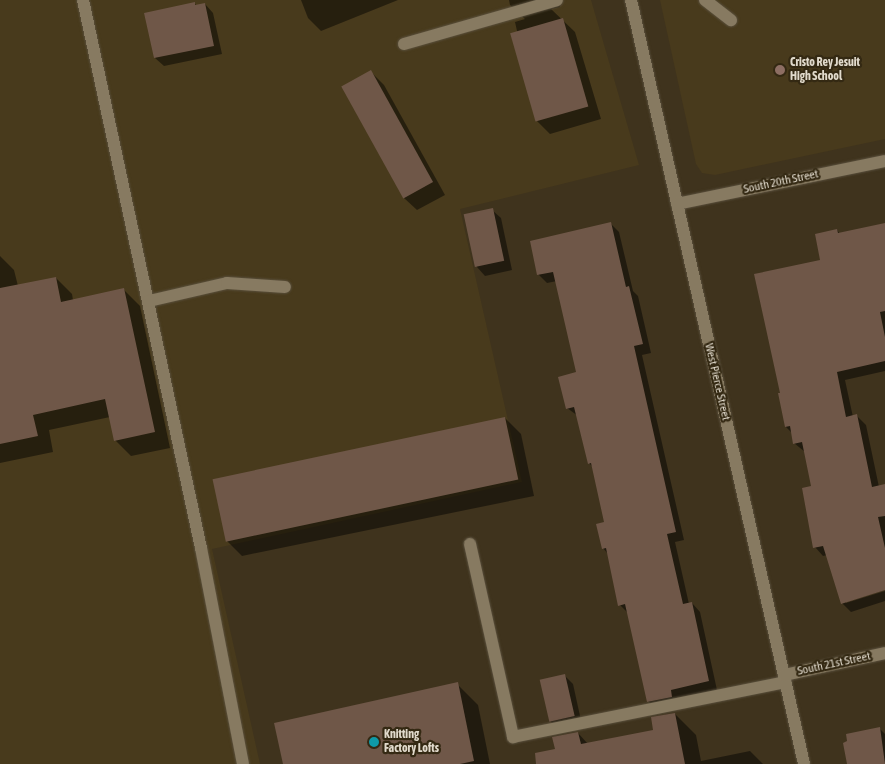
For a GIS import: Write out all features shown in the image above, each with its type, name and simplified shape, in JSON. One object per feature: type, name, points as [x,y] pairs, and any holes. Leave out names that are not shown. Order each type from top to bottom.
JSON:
[{"type":"street","points":[[83,0],[201,548],[243,764]]},
{"type":"street","points":[[404,44],[557,0]]},
{"type":"street","name":"West Pierce Street","points":[[631,0],[804,764]]},
{"type":"street","points":[[705,0],[731,20]]},
{"type":"street","name":"South 20th Street","points":[[677,204],[885,161]]},
{"type":"street","points":[[149,301],[227,283],[285,287]]},
{"type":"street","name":"South 21st Street","points":[[470,544],[513,737],[784,678],[885,653]]},
{"type":"shaded area","points":[[0,0],[591,0],[639,165],[460,209],[522,482],[212,549],[260,764],[0,764]]},
{"type":"shaded area","name":"Cristo Rey Jesuit High School","points":[[660,0],[885,0],[885,139],[715,175],[702,173],[696,164]]},
{"type":"building","points":[[195,2],[195,5],[205,3],[214,46],[154,58],[144,13]]},
{"type":"building","points":[[563,18],[588,106],[535,122],[510,33]]},
{"type":"building","points":[[371,70],[433,182],[403,198],[341,86]]},
{"type":"building","points":[[493,208],[504,261],[475,267],[464,214]]},
{"type":"building","points":[[611,222],[626,287],[629,286],[643,344],[634,346],[676,532],[667,534],[683,604],[692,602],[709,681],[671,690],[672,697],[647,702],[625,604],[618,606],[606,548],[602,549],[596,524],[604,522],[591,463],[588,464],[574,407],[566,409],[558,377],[576,372],[553,272],[537,275],[530,241]]},
{"type":"building","points":[[885,223],[885,311],[880,312],[885,337],[885,361],[837,372],[846,417],[857,414],[872,487],[885,484],[885,516],[878,517],[885,548],[885,590],[841,604],[823,546],[813,548],[802,488],[811,486],[802,442],[793,444],[790,426],[785,427],[778,393],[780,393],[754,274],[820,260],[815,234],[837,229],[838,233]]},
{"type":"building","points":[[56,277],[61,302],[124,288],[155,432],[114,441],[105,399],[33,415],[38,436],[0,444],[0,288]]},
{"type":"building","points":[[505,417],[518,480],[226,542],[213,479]]},
{"type":"building","points":[[565,674],[575,716],[549,722],[540,680]]},
{"type":"building","name":"Knitting Factory Lofts","points":[[458,682],[474,761],[460,764],[283,764],[274,723]]},
{"type":"building","points":[[675,713],[685,764],[536,764],[535,753],[555,749],[552,737],[578,732],[581,744],[653,730],[651,717]]},
{"type":"building","points":[[880,727],[885,764],[847,764],[843,743],[847,741],[846,734]]},
{"type":"place","name":"Cristo Rey Jesuit High School","points":[[780,70]]},
{"type":"place","name":"Knitting Factory Lofts","points":[[374,742]]}]
